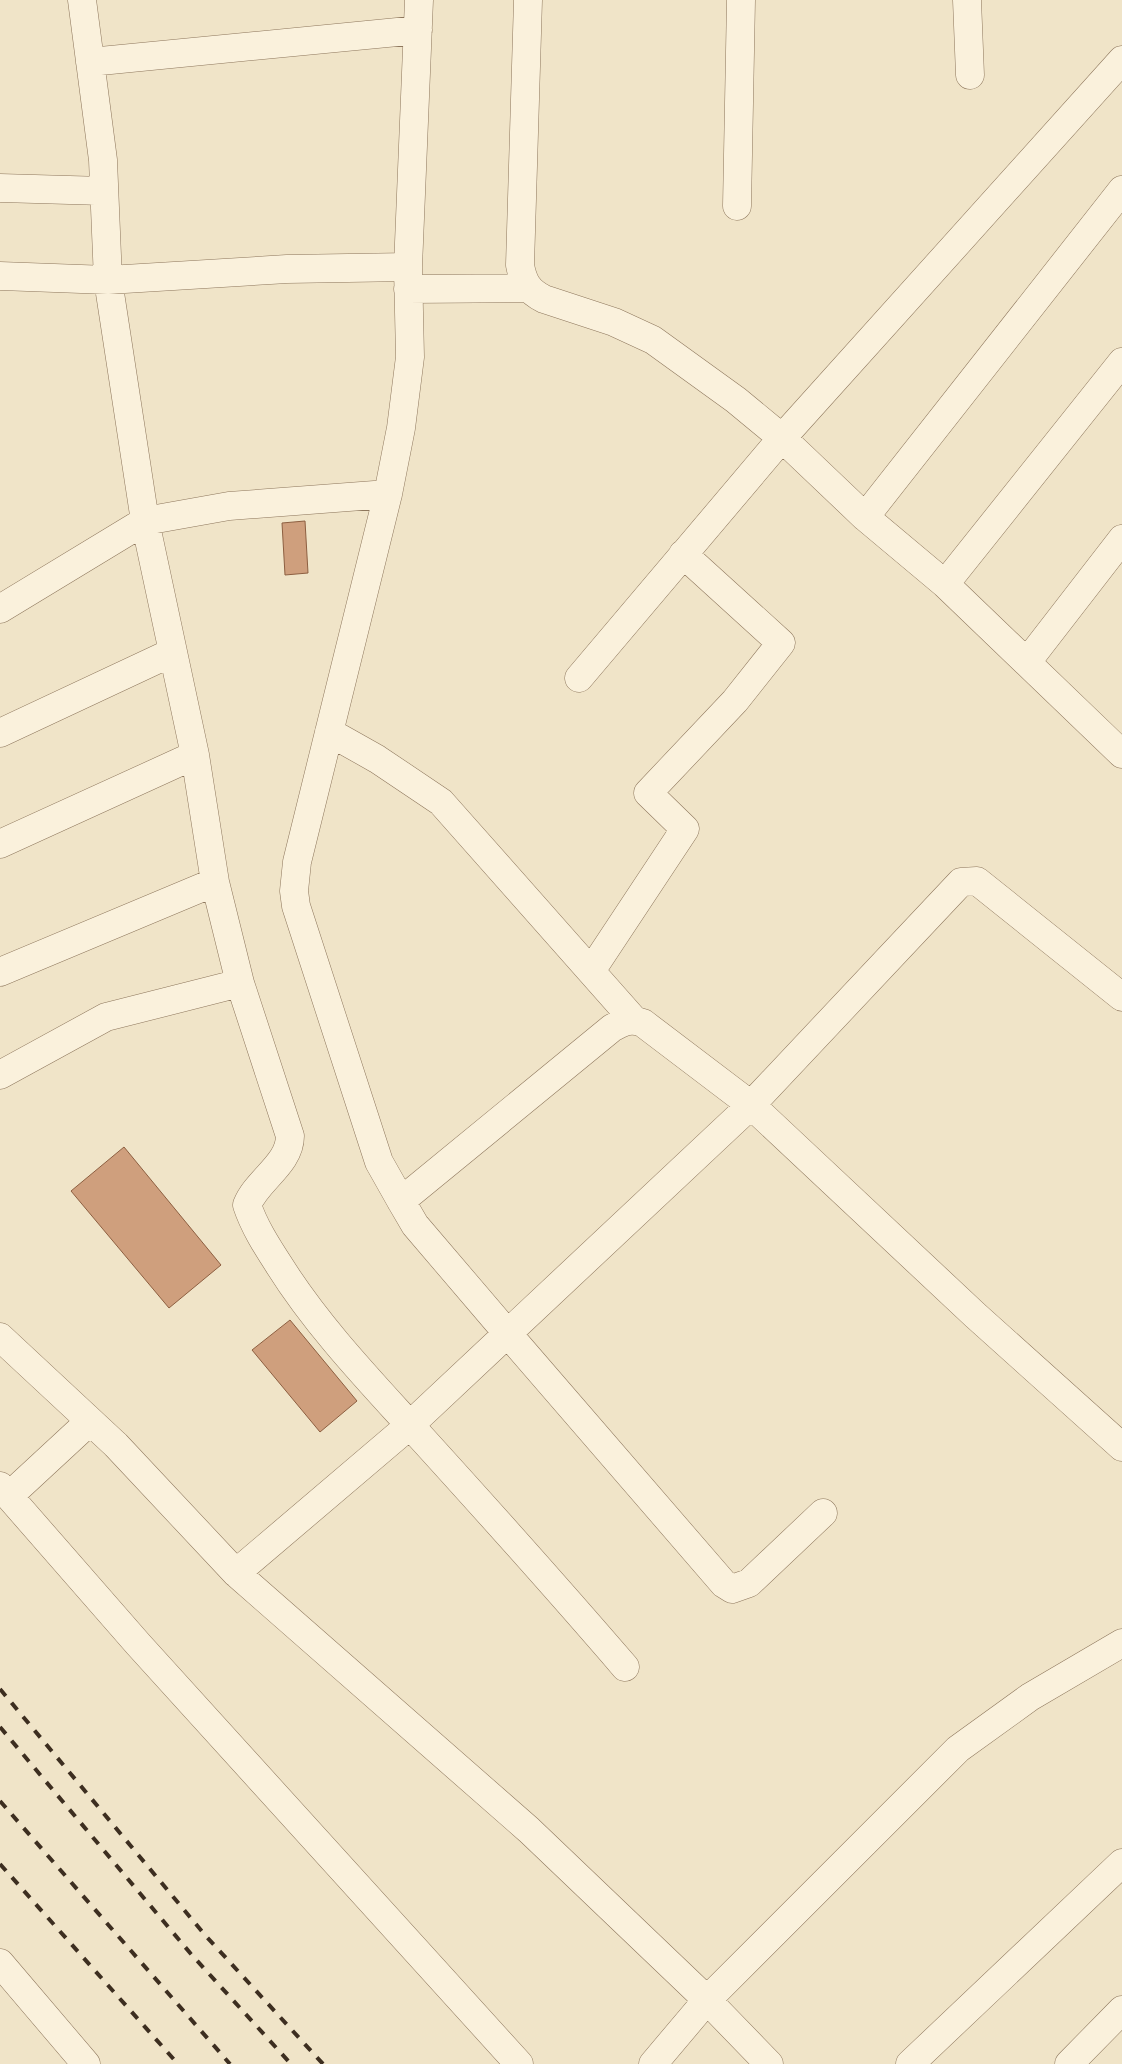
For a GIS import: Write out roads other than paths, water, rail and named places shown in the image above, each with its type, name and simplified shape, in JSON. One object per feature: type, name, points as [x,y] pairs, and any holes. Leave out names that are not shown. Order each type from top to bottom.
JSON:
[{"type":"street","points":[[82,0],[103,160],[108,280],[145,522],[195,755],[215,882],[240,982],[290,1136],[287,1153],[251,1193],[247,1204],[251,1219],[292,1286],[368,1381],[410,1425],[625,1667]]},
{"type":"street","points":[[419,0],[408,278],[410,358],[401,428],[388,494],[297,862],[294,891],[296,906],[379,1162],[415,1224],[724,1584],[732,1589],[749,1584],[823,1513]]},
{"type":"street","points":[[528,0],[520,265],[527,288],[533,294],[614,322],[654,340],[690,365],[782,438],[864,517],[945,584],[1122,754]]},
{"type":"street","points":[[737,206],[741,0]]},
{"type":"street","points":[[967,0],[970,75]]},
{"type":"street","points":[[90,62],[418,30]]},
{"type":"street","points":[[579,678],[782,438],[1122,60]]},
{"type":"street","points":[[0,188],[104,191]]},
{"type":"street","points":[[864,517],[1122,190]]},
{"type":"street","points":[[0,276],[108,280],[287,269],[527,288]]},
{"type":"street","points":[[945,584],[1122,362]]},
{"type":"street","points":[[0,609],[145,522],[229,506],[388,494]]},
{"type":"street","points":[[1026,662],[1122,539]]},
{"type":"street","points":[[591,971],[685,829],[648,794],[735,701],[780,643],[684,554]]},
{"type":"street","points":[[0,733],[173,652]]},
{"type":"street","points":[[329,732],[378,759],[441,802],[634,1020]]},
{"type":"street","points":[[0,844],[195,755]]},
{"type":"street","points":[[236,1573],[410,1425],[751,1105],[953,888],[961,882],[977,881],[1122,996]]},
{"type":"street","points":[[0,972],[215,882]]},
{"type":"street","points":[[0,1075],[106,1017],[240,982]]},
{"type":"street","points":[[401,1201],[612,1028],[624,1021],[634,1020],[643,1023],[751,1105],[975,1315],[1122,1447]]},
{"type":"street","points":[[0,1337],[116,1445],[236,1573],[529,1830],[707,2000],[769,2064]]},
{"type":"street","points":[[90,1421],[4,1491],[138,1644],[519,2064]]},
{"type":"street","points":[[653,2064],[707,2000],[958,1749],[1030,1697],[1122,1643]]},
{"type":"street","points":[[910,2064],[1122,1863]]},
{"type":"street","points":[[0,1963],[86,2064]]},
{"type":"street","points":[[1069,2064],[1122,2010]]},
{"type":"railway","points":[[0,1689],[205,1935],[323,2064]]},
{"type":"railway","points":[[0,1727],[191,1954],[291,2064]]},
{"type":"railway","points":[[0,1801],[230,2064]]},
{"type":"railway","points":[[0,1864],[178,2064]]}]
